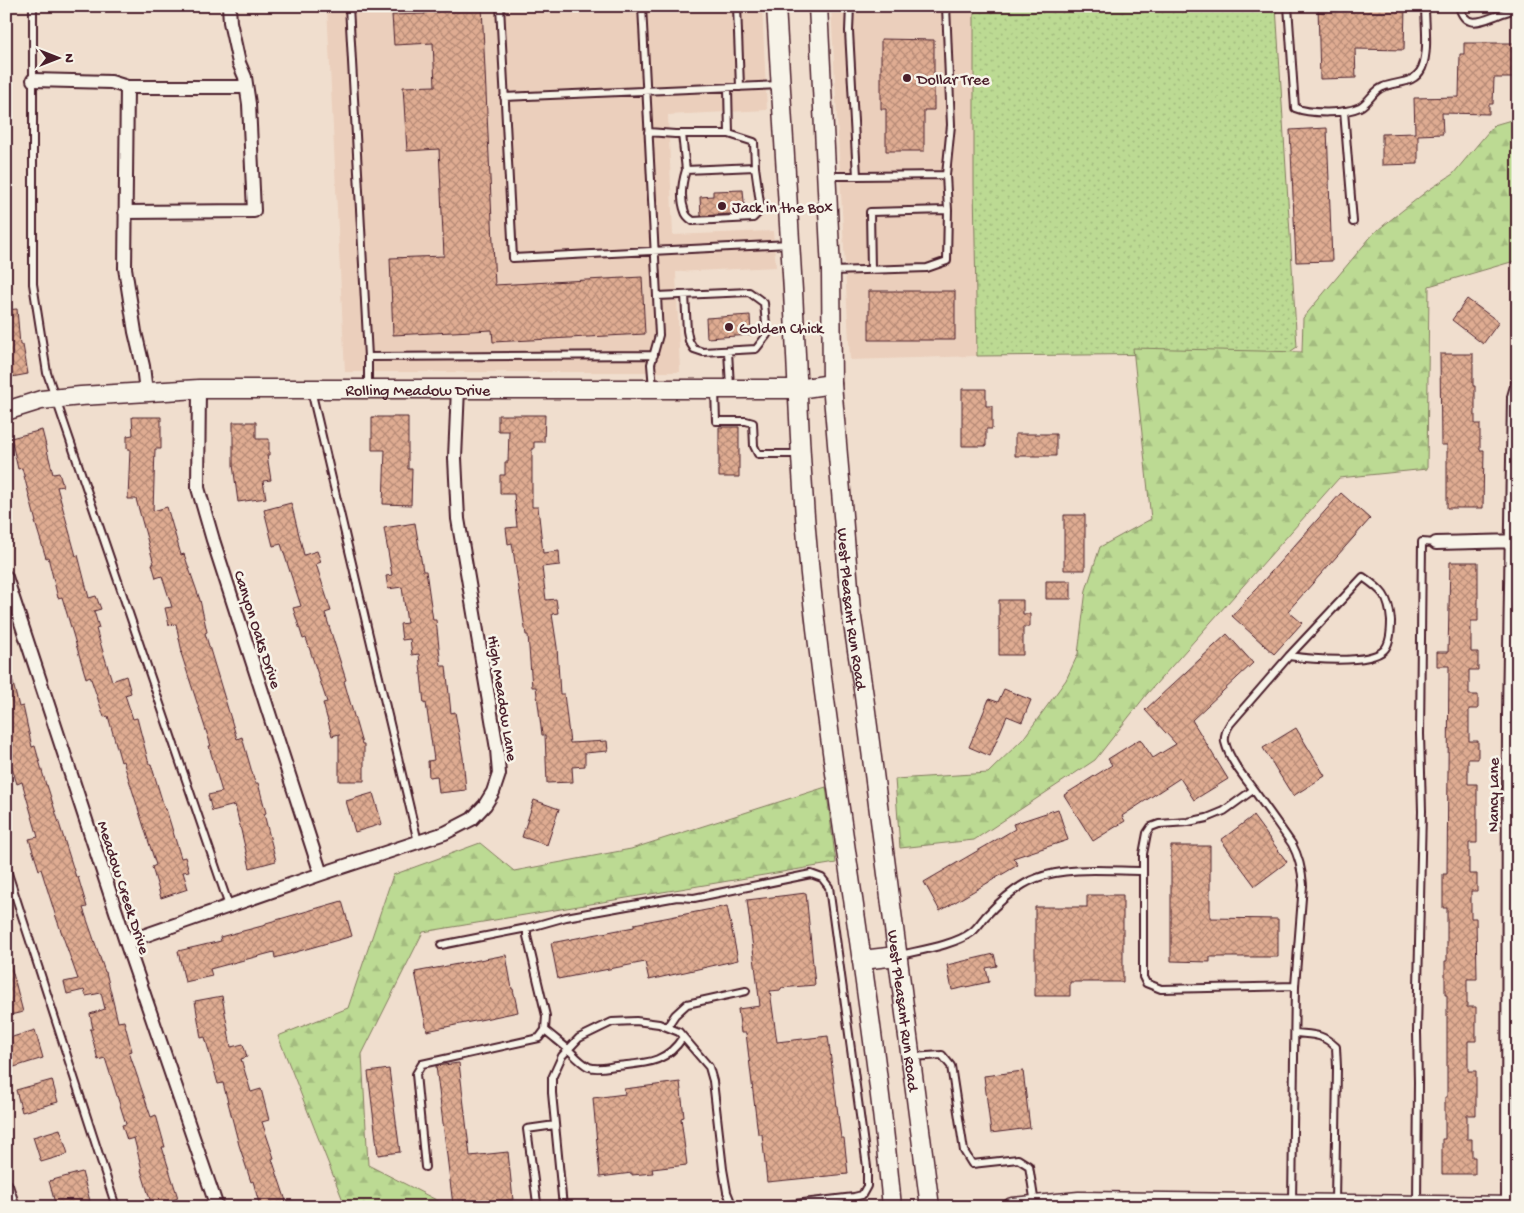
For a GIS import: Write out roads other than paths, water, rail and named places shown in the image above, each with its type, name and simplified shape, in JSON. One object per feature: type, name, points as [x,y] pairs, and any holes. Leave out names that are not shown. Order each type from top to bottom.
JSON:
[{"type":"main road","points":[[776,6],[802,454],[813,600],[887,1151],[892,1207]]},
{"type":"main road","name":"West Pleasant Run Road","points":[[818,6],[831,271],[832,384],[851,611],[864,696],[930,1207]]},
{"type":"main road","name":"Rolling Meadow Drive","points":[[6,411],[41,400],[199,389],[798,389],[832,384]]},
{"type":"main road","points":[[862,960],[897,956]]},
{"type":"main road","points":[[1012,1207],[1079,1201],[1125,1204],[1264,1205],[1335,1203],[1511,1206]]},
{"type":"street","points":[[125,212],[254,211],[248,104],[246,87],[230,22],[230,6]]},
{"type":"street","points":[[33,80],[110,82],[126,87],[246,87]]},
{"type":"street","points":[[126,87],[125,268],[146,392]]},
{"type":"street","name":"Nancy Lane","points":[[1511,1206],[1508,744],[1515,541],[1516,452],[1514,397],[1518,383]]},
{"type":"street","name":"High Meadow Lane","points":[[126,942],[445,833],[472,819],[485,805],[493,792],[499,774],[498,750],[458,519],[455,458],[458,388]]},
{"type":"street","name":"Canyon Oaks Drive","points":[[199,389],[198,488],[321,874]]},
{"type":"street","points":[[1436,543],[1515,541]]},
{"type":"street","name":"Meadow Creek Drive","points":[[6,577],[126,942],[217,1207]]},
{"type":"street","points":[[6,1186],[13,1207]]},
{"type":"lane","points":[[33,6],[33,284],[47,373],[229,906]]},
{"type":"lane","points":[[349,6],[368,357],[368,388]]},
{"type":"lane","points":[[500,6],[512,258],[790,244]]},
{"type":"lane","points":[[642,6],[659,335],[651,364],[654,388]]},
{"type":"lane","points":[[737,6],[740,87]]},
{"type":"lane","points":[[850,6],[849,31],[858,176]]},
{"type":"lane","points":[[831,271],[927,268],[947,261],[948,210],[946,175],[951,125],[946,6]]},
{"type":"lane","points":[[1288,6],[1295,108],[1304,111],[1344,111],[1360,107],[1381,87],[1414,78],[1422,68],[1426,55],[1425,6]]},
{"type":"lane","points":[[1459,6],[1462,16],[1466,20],[1476,22],[1487,20],[1518,8]]},
{"type":"lane","points":[[504,97],[781,85]]},
{"type":"lane","points":[[728,88],[729,134]]},
{"type":"lane","points":[[1344,111],[1354,222]]},
{"type":"lane","points":[[648,132],[729,134],[754,142],[755,167],[761,210],[753,218],[693,222],[685,214],[682,184],[686,170],[682,134]]},
{"type":"lane","points":[[686,170],[755,167]]},
{"type":"lane","points":[[827,176],[946,175]]},
{"type":"lane","points":[[871,270],[870,212],[948,210]]},
{"type":"lane","points":[[657,296],[749,292],[764,303],[767,335],[756,349],[703,352],[694,349],[689,341],[687,331],[685,295]]},
{"type":"lane","points":[[728,351],[716,421],[746,421],[753,423],[754,446],[758,454],[802,454]]},
{"type":"lane","points":[[368,357],[654,354]]},
{"type":"lane","points":[[311,388],[418,842]]},
{"type":"lane","points":[[1417,1205],[1417,1032],[1422,811],[1420,734],[1422,542],[1436,543]]},
{"type":"lane","points":[[1289,656],[1311,659],[1368,658],[1378,655],[1386,649],[1391,628],[1389,607],[1385,595],[1379,588],[1363,577],[1289,656],[1226,731],[1226,745],[1230,755],[1292,844],[1302,871],[1304,885],[1295,986],[1292,1203]]},
{"type":"lane","points":[[1253,790],[1224,811],[1207,818],[1188,822],[1159,824],[1151,827],[1147,833],[1143,871],[1142,977],[1146,983],[1161,989],[1295,986]]},
{"type":"lane","points":[[6,867],[116,1207]]},
{"type":"lane","points":[[897,956],[942,945],[972,932],[1012,893],[1035,878],[1062,871],[1143,871]]},
{"type":"lane","points":[[441,945],[527,928],[566,917],[677,897],[694,898],[811,874],[822,878],[829,887],[867,1186],[862,1195],[786,1205],[785,1207]]},
{"type":"lane","points":[[426,1167],[416,1074],[422,1064],[539,1038],[545,1030],[546,1016],[527,936],[527,928]]},
{"type":"lane","points":[[667,1027],[675,1015],[687,1004],[746,991]]},
{"type":"lane","points":[[563,1207],[552,1078],[562,1056],[579,1038],[612,1022],[636,1022],[659,1024],[678,1032],[709,1066],[723,1169],[727,1192],[733,1207]]},
{"type":"lane","points":[[545,1030],[581,1062],[590,1067],[601,1068],[658,1060],[676,1048],[683,1037]]},
{"type":"lane","points":[[1295,1033],[1327,1038],[1336,1047],[1335,1203]]},
{"type":"lane","points":[[910,1058],[942,1055],[951,1066],[964,1151],[972,1164],[1018,1160],[1029,1166],[1035,1205]]},
{"type":"lane","points":[[540,1207],[537,1203],[527,1130],[555,1125]]},
{"type":"place","name":"Dollar Tree","points":[[907,78]]},
{"type":"place","name":"Jack in the Box","points":[[722,206]]},
{"type":"place","name":"Golden Chick","points":[[729,327]]}]
